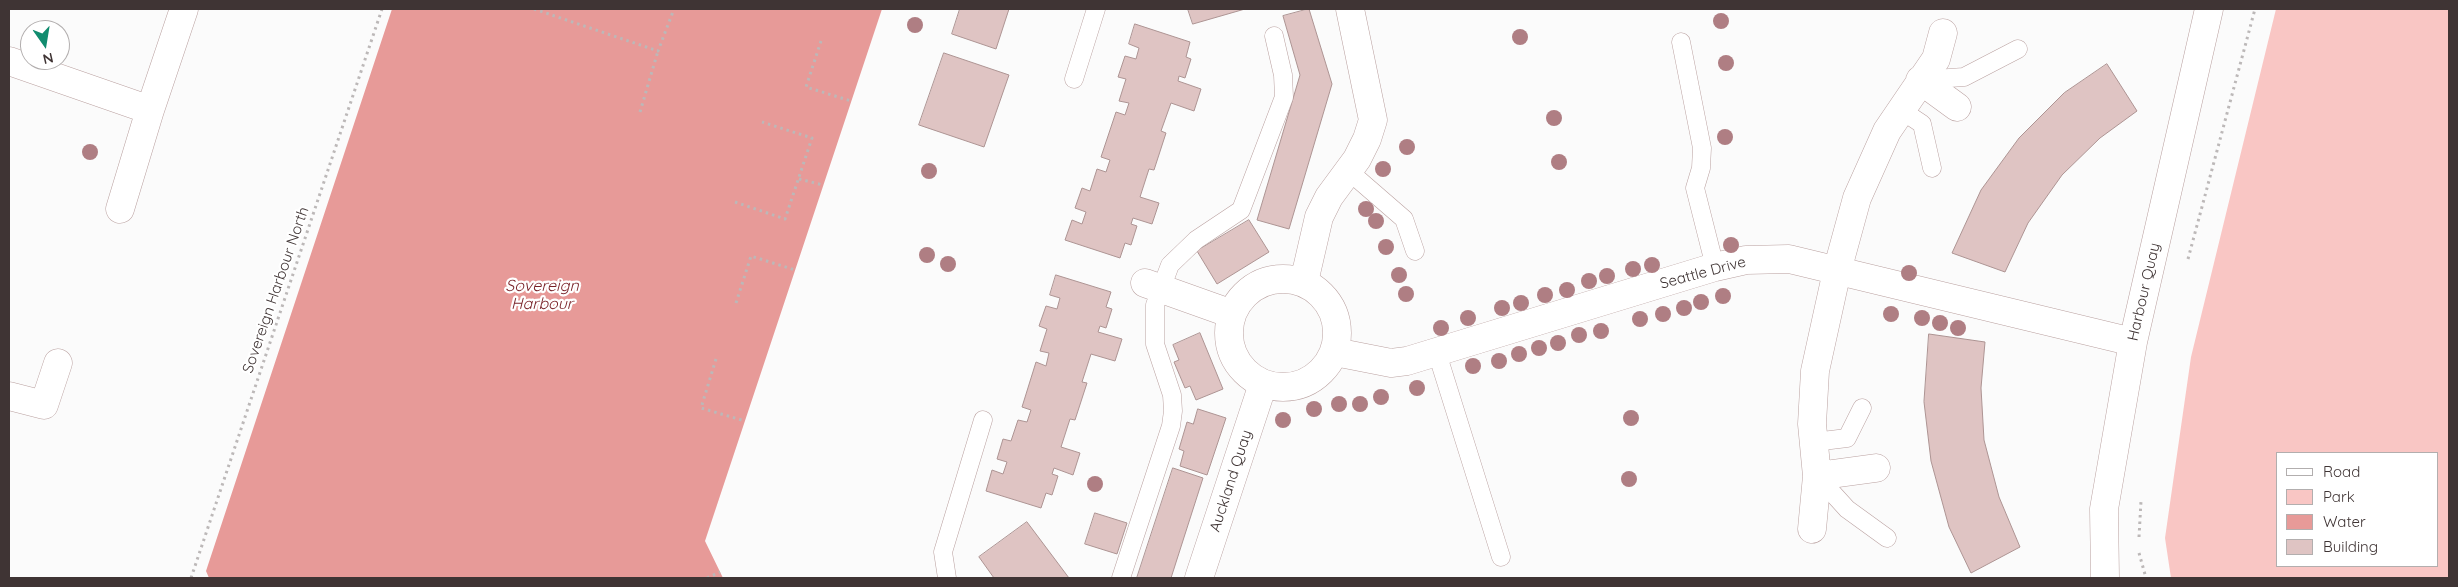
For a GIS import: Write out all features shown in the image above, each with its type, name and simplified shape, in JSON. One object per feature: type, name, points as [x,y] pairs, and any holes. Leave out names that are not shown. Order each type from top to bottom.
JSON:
[{"type":"street","points":[[120,209],[150,110],[184,9]]},
{"type":"street","points":[[1304,282],[1319,217],[1329,197],[1347,173],[1367,139],[1373,120],[1350,9]]},
{"type":"street","name":"Harbour Quay","points":[[2105,578],[2104,509],[2132,342],[2209,9]]},
{"type":"street","points":[[1812,529],[1817,476],[1812,424],[1815,371],[1837,271],[1857,198],[1887,131],[1936,59],[1943,33]]},
{"type":"street","points":[[9,61],[150,110]]},
{"type":"street","points":[[1920,80],[1958,107]]},
{"type":"street","name":"Seattle Drive","points":[[1335,352],[1391,363],[1407,361],[1715,267],[1746,260],[1790,259],[2132,342]]},
{"type":"street","points":[[1277,278],[1304,282],[1320,292],[1333,310],[1338,329],[1335,352],[1325,368],[1308,382],[1290,387],[1263,384],[1246,374],[1233,355],[1228,337],[1232,314],[1241,298],[1259,284],[1277,278]]},
{"type":"street","points":[[1152,286],[1232,314]]},
{"type":"street","points":[[9,396],[44,405],[58,363]]},
{"type":"street","name":"Auckland Quay","points":[[1199,578],[1263,384]]},
{"type":"street","points":[[1817,476],[1876,468]]},
{"type":"lane","points":[[1074,79],[1096,9]]},
{"type":"lane","points":[[1121,578],[1170,426],[1173,410],[1172,395],[1155,344],[1155,304],[1152,286],[1170,265],[1196,240],[1241,210],[1284,97],[1283,75],[1274,36]]},
{"type":"lane","points":[[1681,42],[1702,148],[1701,168],[1695,188],[1715,267]]},
{"type":"lane","points":[[1920,80],[1964,77],[2018,49]]},
{"type":"lane","points":[[1901,110],[1922,124],[1932,168]]},
{"type":"lane","points":[[1347,173],[1359,180],[1404,219],[1415,251]]},
{"type":"lane","points":[[1437,352],[1501,557]]},
{"type":"lane","points":[[1814,442],[1847,438],[1862,408]]},
{"type":"lane","points":[[947,578],[943,552],[983,420]]},
{"type":"lane","points":[[1817,476],[1847,509],[1887,538]]},
{"type":"path","name":"Sovereign Harbour North","points":[[191,578],[382,9]]},
{"type":"path","points":[[534,9],[658,51]]},
{"type":"path","points":[[640,112],[658,51],[674,9]]},
{"type":"path","points":[[2187,263],[2255,9]]},
{"type":"path","points":[[821,41],[806,87],[851,101]]},
{"type":"path","points":[[735,202],[785,219],[799,179],[812,138],[762,122]]},
{"type":"path","points":[[799,179],[823,185]]},
{"type":"path","points":[[736,304],[751,256],[795,270]]},
{"type":"path","points":[[716,359],[701,408],[745,421]]},
{"type":"path","points":[[2140,500],[2139,554],[2146,578]]},
{"type":"path","points":[[706,578],[720,572]]},
{"type":"green space","points":[[2276,9],[2449,9],[2449,578],[2171,578],[2165,538],[2191,357]]},
{"type":"water","name":"Sovereign Harbour","points":[[392,9],[882,9],[705,541],[723,578],[209,578],[206,571]]},
{"type":"building","points":[[960,9],[1009,9],[996,49],[952,34]]},
{"type":"building","points":[[1188,9],[1245,9],[1193,24]]},
{"type":"building","points":[[1309,9],[1332,84],[1289,229],[1257,220],[1300,75],[1283,16]]},
{"type":"building","points":[[1135,24],[1190,42],[1186,57],[1191,59],[1185,78],[1179,76],[1178,81],[1201,89],[1194,111],[1171,103],[1161,131],[1166,133],[1154,170],[1149,169],[1140,197],[1159,203],[1152,224],[1133,218],[1131,224],[1137,226],[1131,245],[1125,243],[1120,258],[1065,240],[1072,220],[1082,224],[1086,212],[1075,208],[1082,188],[1090,191],[1097,169],[1106,172],[1110,160],[1101,157],[1116,112],[1125,115],[1129,103],[1119,101],[1126,79],[1118,77],[1125,56],[1136,59],[1139,48],[1129,44]]},
{"type":"building","points":[[944,53],[1009,75],[984,147],[919,125]]},
{"type":"building","points":[[2107,64],[2137,111],[2100,138],[2062,175],[2028,223],[2005,272],[1952,253],[1981,190],[2019,138],[2064,93]]},
{"type":"building","points":[[1249,220],[1269,252],[1217,284],[1197,251]]},
{"type":"building","points":[[1056,275],[1111,292],[1106,307],[1112,309],[1106,328],[1100,326],[1098,332],[1122,339],[1115,361],[1091,354],[1082,382],[1087,383],[1075,420],[1070,419],[1061,447],[1080,453],[1073,475],[1054,468],[1052,474],[1058,476],[1052,495],[1046,493],[1041,508],[986,491],[992,470],[1003,474],[1007,462],[997,459],[1003,439],[1011,441],[1018,420],[1027,422],[1031,410],[1022,407],[1036,362],[1046,366],[1049,353],[1040,351],[1047,329],[1039,326],[1046,306],[1057,309],[1060,298],[1050,295]]},
{"type":"building","points":[[1200,333],[1223,389],[1196,400],[1190,386],[1185,388],[1174,362],[1179,360],[1173,345]]},
{"type":"building","points":[[1929,334],[1985,342],[1981,388],[1984,440],[1999,497],[2020,547],[1971,573],[1949,527],[1931,461],[1924,402]]},
{"type":"building","points":[[1198,409],[1226,418],[1207,475],[1180,466],[1184,451],[1179,449],[1187,422],[1193,424]]},
{"type":"building","points":[[1173,468],[1203,478],[1171,578],[1137,578]]},
{"type":"building","points":[[1095,513],[1127,523],[1117,554],[1085,544]]},
{"type":"building","points":[[1027,522],[1069,578],[994,578],[979,557]]}]
